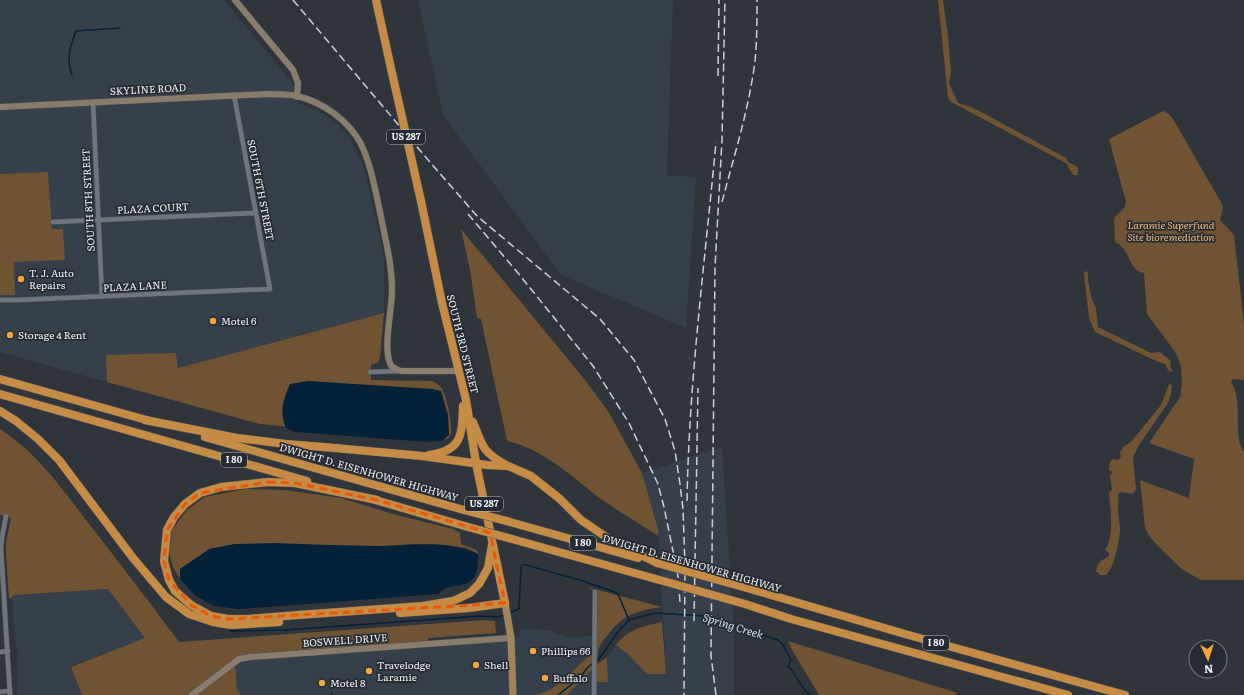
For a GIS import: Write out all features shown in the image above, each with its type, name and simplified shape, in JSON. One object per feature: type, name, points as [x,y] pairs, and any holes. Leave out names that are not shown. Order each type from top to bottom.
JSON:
[{"type":"highway","name":"SOUTH 3RD STREET","points":[[376,0],[442,303],[468,409],[476,463],[505,603]]},
{"type":"highway","name":"DWIGHT D. EISENHOWER HIGHWAY","points":[[0,379],[1125,695]]},
{"type":"highway","points":[[422,456],[445,452],[453,447],[459,440],[462,431],[464,392]]},
{"type":"highway","name":"I 80","points":[[0,394],[377,500],[512,540],[1068,695]]},
{"type":"highway","points":[[468,409],[479,441],[486,451],[494,458],[508,466],[532,476],[560,499],[581,520],[609,539],[656,563]]},
{"type":"highway","points":[[0,411],[16,421],[38,439],[59,460],[133,558],[166,597],[189,614],[213,622],[231,625],[469,608],[505,603]]},
{"type":"highway","points":[[144,420],[237,438],[508,466]]},
{"type":"highway","points":[[377,500],[295,483],[268,482],[221,487],[200,493],[185,504],[174,517],[167,530],[164,561],[169,580],[175,591],[191,606],[211,616],[228,619],[298,616],[422,606],[493,602],[505,603]]},
{"type":"highway","points":[[422,606],[452,601],[470,593],[479,584],[488,568],[492,545]]},
{"type":"main road","points":[[235,0],[293,70],[298,83],[297,96]]},
{"type":"main road","name":"SKYLINE ROAD","points":[[0,107],[267,94],[297,96],[319,104],[340,119],[354,134],[365,153],[374,184],[391,272],[392,303],[388,359],[393,368],[402,371]]},
{"type":"main road","points":[[402,371],[459,371]]},
{"type":"main road","name":"SOUTH 3RD STREET","points":[[505,603],[511,638],[513,694]]},
{"type":"main road","name":"BOSWELL DRIVE","points":[[192,695],[239,659],[250,657],[511,638]]},
{"type":"street","name":"SOUTH 6TH STREET","points":[[234,95],[270,289]]},
{"type":"street","name":"SOUTH 8TH STREET","points":[[93,102],[102,296]]},
{"type":"street","name":"PLAZA COURT","points":[[52,222],[255,212]]},
{"type":"street","name":"PLAZA LANE","points":[[0,300],[270,289]]},
{"type":"street","points":[[370,372],[402,371]]},
{"type":"street","points":[[0,692],[10,693],[1,565],[2,537],[6,516]]},
{"type":"street","points":[[594,695],[595,592]]},
{"type":"street","points":[[0,652],[8,651]]},
{"type":"highlighted area","points":[[268,482],[295,483],[377,500],[490,533],[505,603],[228,619],[211,616],[191,605],[169,580],[164,561],[167,530],[185,504],[200,493]]},
{"type":"shaded area","points":[[0,0],[224,0],[294,85],[295,102],[319,111],[333,120],[348,135],[354,146],[365,171],[384,257],[384,313],[178,368],[176,353],[107,356],[107,382],[0,352],[0,295],[15,294],[14,262],[65,260],[52,229],[48,173],[0,174]]},
{"type":"shaded area","points":[[418,0],[673,0],[667,175],[696,177],[686,328],[561,275],[443,115]]},
{"type":"shaded area","points":[[722,447],[734,632],[734,695],[241,695],[237,689],[235,662],[239,659],[519,637],[520,629],[548,630],[569,637],[594,636],[594,682],[608,681],[607,657],[616,645],[628,654],[666,674],[658,529],[642,473]]},
{"type":"shaded area","points":[[108,589],[146,638],[71,666],[82,695],[17,695],[18,655],[15,640],[12,598],[14,595]]},
{"type":"green space","points":[[938,0],[943,0],[948,36],[951,72],[949,83],[958,103],[969,106],[985,114],[1066,158],[1068,162],[1078,167],[1078,175],[1073,175],[1066,163],[951,102],[948,98]]},
{"type":"green space","name":"Laramie Superfund Site bioremediation","points":[[1163,111],[1169,114],[1173,119],[1222,204],[1223,208],[1220,220],[1234,235],[1244,324],[1244,380],[1233,379],[1231,382],[1237,399],[1239,437],[1244,452],[1244,580],[1201,580],[1183,570],[1158,546],[1150,537],[1145,528],[1140,480],[1189,498],[1194,459],[1149,443],[1180,397],[1182,383],[1181,367],[1176,353],[1147,314],[1144,273],[1135,268],[1124,250],[1115,242],[1114,218],[1125,207],[1126,202],[1109,139]]},
{"type":"green space","points":[[48,172],[52,229],[63,229],[65,260],[14,262],[15,295],[0,295],[0,174]]},
{"type":"green space","points":[[461,229],[585,380],[608,411],[642,473],[658,529],[658,536],[601,499],[545,457],[533,450],[507,441],[481,319],[477,318],[470,270]]},
{"type":"green space","points":[[1086,271],[1088,273],[1092,300],[1096,308],[1098,327],[1151,353],[1160,352],[1171,361],[1171,372],[1165,364],[1095,332],[1089,318],[1084,275],[1084,272]]},
{"type":"green space","points":[[384,313],[380,357],[378,362],[371,365],[371,380],[432,381],[437,384],[443,391],[450,414],[451,432],[450,436],[447,438],[435,442],[260,424],[107,382],[106,355],[176,353],[178,368]]},
{"type":"green space","points":[[1169,384],[1172,385],[1168,403],[1139,445],[1133,457],[1136,489],[1133,494],[1121,492],[1118,494],[1120,529],[1118,546],[1109,572],[1106,575],[1100,575],[1096,571],[1098,565],[1109,556],[1109,553],[1105,550],[1111,530],[1109,492],[1112,490],[1110,476],[1113,472],[1109,470],[1110,462],[1113,459],[1118,460],[1121,457],[1120,452],[1124,446],[1131,442],[1161,405]]},
{"type":"green space","points":[[0,429],[27,450],[51,475],[179,642],[485,620],[495,621],[496,633],[428,638],[428,644],[250,657],[235,663],[237,689],[241,695],[82,695],[71,667],[145,638],[108,589],[14,595],[12,598],[9,598],[6,542],[11,518],[0,515]]},
{"type":"green space","points":[[245,489],[285,490],[341,498],[393,514],[453,529],[460,533],[461,544],[477,550],[478,554],[466,548],[414,544],[382,546],[235,544],[209,549],[180,569],[180,579],[173,567],[169,552],[172,530],[187,510],[205,497]]},
{"type":"green space","points":[[587,587],[662,607],[638,612],[625,618],[613,629],[600,645],[597,664],[607,657],[608,682],[594,682],[594,667],[567,695],[534,695],[553,688],[594,653],[595,592]]},
{"type":"green space","points":[[662,622],[666,674],[647,674],[628,654],[616,645],[626,635],[637,629]]},
{"type":"green space","points":[[788,641],[958,693],[954,695],[819,695]]},
{"type":"water","points":[[308,381],[433,389],[441,391],[448,415],[449,435],[442,441],[428,442],[296,432],[286,428],[282,411],[284,401],[290,384]]},
{"type":"water","points":[[275,543],[369,546],[431,544],[455,546],[478,554],[478,566],[474,577],[470,581],[465,584],[443,590],[439,594],[239,609],[214,606],[195,595],[180,579],[180,569],[210,549],[235,544]]},
{"type":"waterway","points":[[72,75],[69,58],[76,31],[120,28]]},
{"type":"waterway","points":[[509,613],[519,609],[521,567],[522,565],[526,565],[583,581],[618,594],[629,620]]},
{"type":"waterway","name":"Spring Creek","points":[[558,695],[580,678],[588,667],[599,659],[617,633],[629,620],[655,613],[705,616],[778,640],[783,645],[791,660],[788,666],[810,695]]},
{"type":"waterway","points":[[230,631],[285,630],[481,616],[497,617],[505,615]]},
{"type":"railway","points":[[293,0],[477,216],[600,319],[634,360],[665,419],[675,451],[680,484],[683,509],[685,566],[684,695]]},
{"type":"railway","points":[[718,76],[719,0]]},
{"type":"railway","points":[[716,695],[711,656],[715,267],[722,140],[725,0]]},
{"type":"railway","points":[[722,202],[749,97],[755,61],[757,0]]},
{"type":"railway","points":[[687,501],[688,456],[694,366],[716,142]]},
{"type":"railway","points":[[468,214],[593,366],[629,423],[658,484],[678,576],[680,602]]},
{"type":"railway","points":[[694,621],[698,388]]},
{"type":"place","name":"T. J. Auto Repairs","points":[[21,279]]},
{"type":"place","name":"Motel 6","points":[[213,321]]},
{"type":"place","name":"Storage 4 Rent","points":[[10,335]]},
{"type":"place","name":"Phillips 66","points":[[533,651]]},
{"type":"place","name":"Shell","points":[[476,665]]},
{"type":"place","name":"Travelodge Laramie","points":[[369,671]]},
{"type":"place","name":"Buffalo","points":[[545,678]]},
{"type":"place","name":"Motel 8","points":[[322,683]]}]
